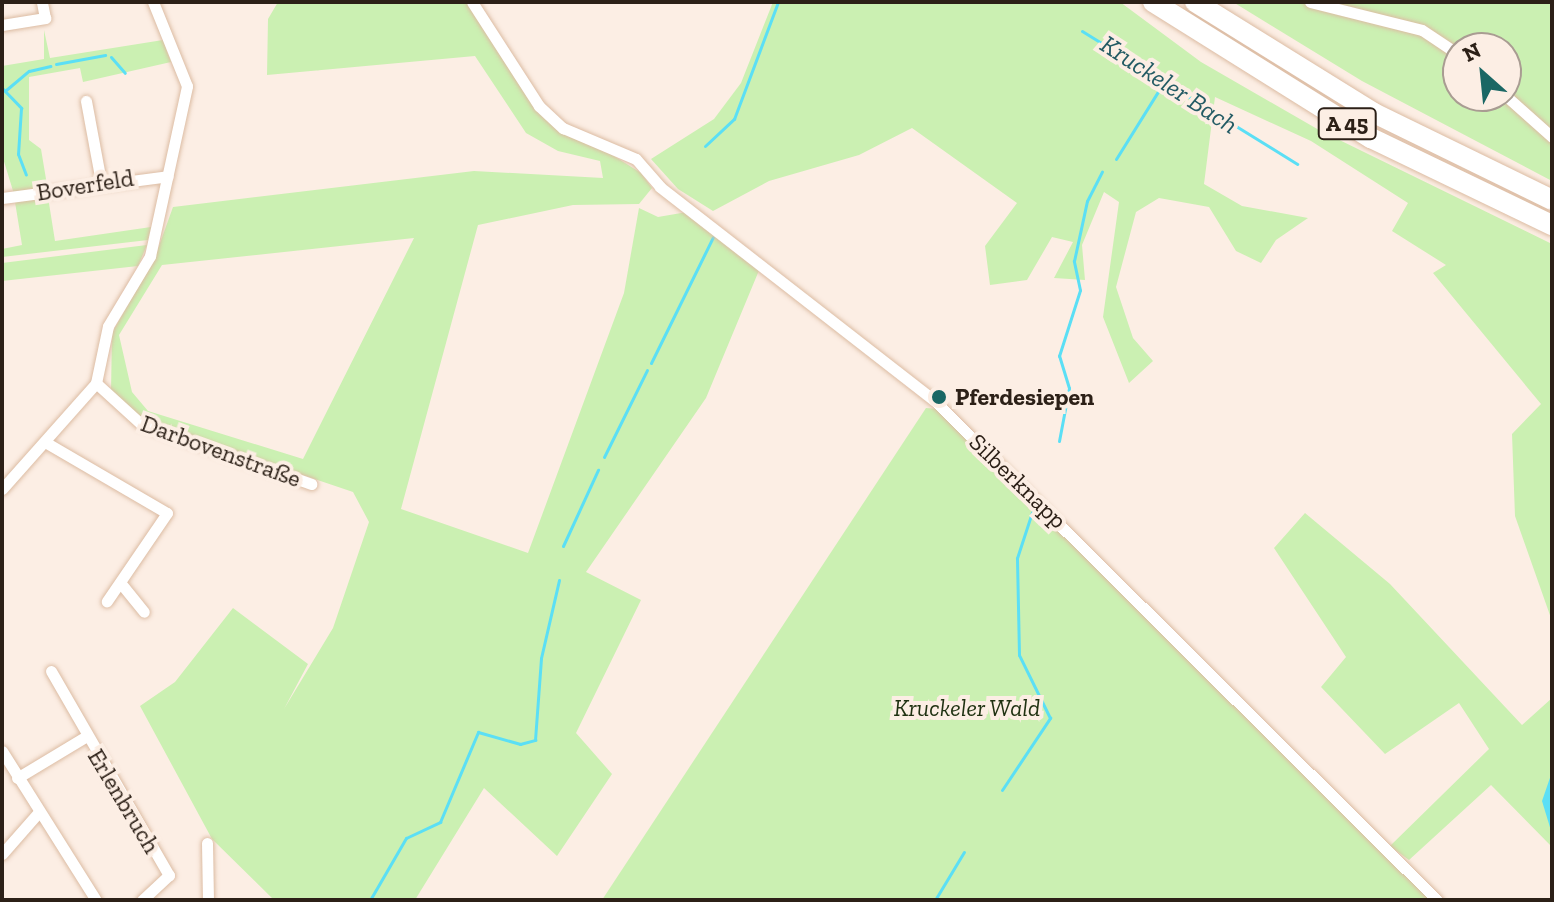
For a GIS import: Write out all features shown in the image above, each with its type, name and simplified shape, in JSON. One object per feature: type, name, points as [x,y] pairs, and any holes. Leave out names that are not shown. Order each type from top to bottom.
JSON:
[{"type":"highway","name":"A 45","points":[[1153,2],[1371,138],[1552,225]]},
{"type":"highway","name":"A 45","points":[[1195,2],[1374,113],[1552,200]]},
{"type":"street","points":[[2,25],[45,18],[42,2]]},
{"type":"street","points":[[2,489],[96,383],[108,326],[150,256],[187,86],[153,2]]},
{"type":"street","name":"Silberknapp","points":[[472,2],[547,113],[563,128],[636,159],[660,187],[935,401],[1437,900]]},
{"type":"street","points":[[1310,2],[1422,30],[1442,43]]},
{"type":"street","points":[[86,101],[101,182]]},
{"type":"street","points":[[1522,110],[1552,137]]},
{"type":"street","points":[[1533,120],[1552,129]]},
{"type":"street","name":"Boverfeld","points":[[2,198],[101,182],[168,176]]},
{"type":"street","name":"Darbovenstraße","points":[[96,383],[140,423],[311,484]]},
{"type":"street","points":[[45,442],[167,513],[123,586],[107,601]]},
{"type":"street","points":[[123,586],[144,612]]},
{"type":"street","name":"Erlenbruch","points":[[51,671],[85,737],[169,875],[142,900]]},
{"type":"street","name":"Erlenbruch","points":[[17,778],[85,737]]},
{"type":"street","points":[[2,751],[38,813],[96,900]]},
{"type":"street","points":[[2,854],[38,813]]},
{"type":"street","points":[[205,846],[208,900]]},
{"type":"green space","points":[[278,2],[469,2],[534,106],[641,173],[652,188],[639,204],[573,205],[478,225],[401,509],[528,553],[624,293],[639,208],[658,217],[687,212],[760,268],[706,398],[586,572],[641,600],[576,733],[612,774],[557,856],[484,788],[415,900],[274,900],[212,839],[140,706],[175,682],[233,608],[308,664],[284,709],[333,628],[369,522],[353,492],[143,421],[111,392],[112,333],[155,257],[173,207],[474,171],[603,178],[600,161],[558,151],[526,133],[475,56],[267,75],[268,19]],"holes":[[[414,238],[303,459],[148,411],[132,392],[119,335],[162,265]]]},
{"type":"green space","points":[[773,2],[1120,2],[1201,62],[1319,130],[1552,244],[1552,621],[1515,516],[1512,434],[1541,404],[1433,273],[1446,265],[1392,231],[1408,203],[1311,141],[1215,97],[1204,184],[1242,206],[1308,218],[1276,240],[1261,263],[1236,251],[1209,207],[1159,198],[1136,212],[1116,287],[1133,338],[1153,361],[1129,383],[1103,317],[1119,202],[1104,192],[1082,245],[1085,280],[1054,278],[1073,242],[1052,237],[1027,280],[990,285],[985,246],[1017,203],[912,128],[859,155],[769,181],[713,211],[678,189],[651,159],[714,119],[741,83]]},
{"type":"green space","points":[[1233,2],[1552,2],[1552,181],[1362,81]]},
{"type":"green space","points":[[44,30],[50,58],[163,40],[171,62],[83,82],[80,68],[29,77],[29,140],[41,149],[47,185],[14,194],[2,155],[2,66],[44,59]]},
{"type":"green space","points":[[48,197],[55,241],[151,227],[148,240],[2,257],[2,249],[22,245],[15,202]]},
{"type":"green space","points":[[147,245],[138,266],[2,281],[2,263]]},
{"type":"green space","name":"Kruckeler Wald","points":[[926,408],[939,409],[1431,900],[602,900]]},
{"type":"green space","points":[[1305,513],[1390,584],[1522,725],[1552,698],[1552,847],[1491,785],[1409,860],[1390,846],[1489,749],[1459,703],[1385,754],[1321,687],[1346,657],[1274,548]]},
{"type":"water","points":[[1552,772],[1552,834],[1542,801]]},
{"type":"waterway","points":[[705,146],[734,119],[778,2]]},
{"type":"waterway","name":"Kruckeler Bach","points":[[1082,31],[1297,164]]},
{"type":"waterway","points":[[56,64],[105,55]]},
{"type":"waterway","points":[[111,57],[125,73]]},
{"type":"waterway","points":[[6,90],[29,71],[50,66]]},
{"type":"waterway","points":[[1116,159],[1162,85]]},
{"type":"waterway","points":[[2,88],[21,108],[18,154],[26,175]]},
{"type":"waterway","points":[[1059,441],[1069,388],[1059,356],[1080,290],[1074,261],[1087,201],[1102,172]]},
{"type":"waterway","points":[[651,363],[713,237]]},
{"type":"waterway","points":[[604,457],[647,370]]},
{"type":"waterway","points":[[563,546],[598,470]]},
{"type":"waterway","points":[[1002,790],[1050,718],[1019,655],[1017,558],[1032,512]]},
{"type":"waterway","points":[[370,900],[406,838],[440,822],[478,732],[520,744],[535,740],[541,658],[559,580]]},
{"type":"waterway","points":[[935,900],[964,852]]},
{"type":"place","name":"Pferdesiepen","points":[[939,397]]}]
